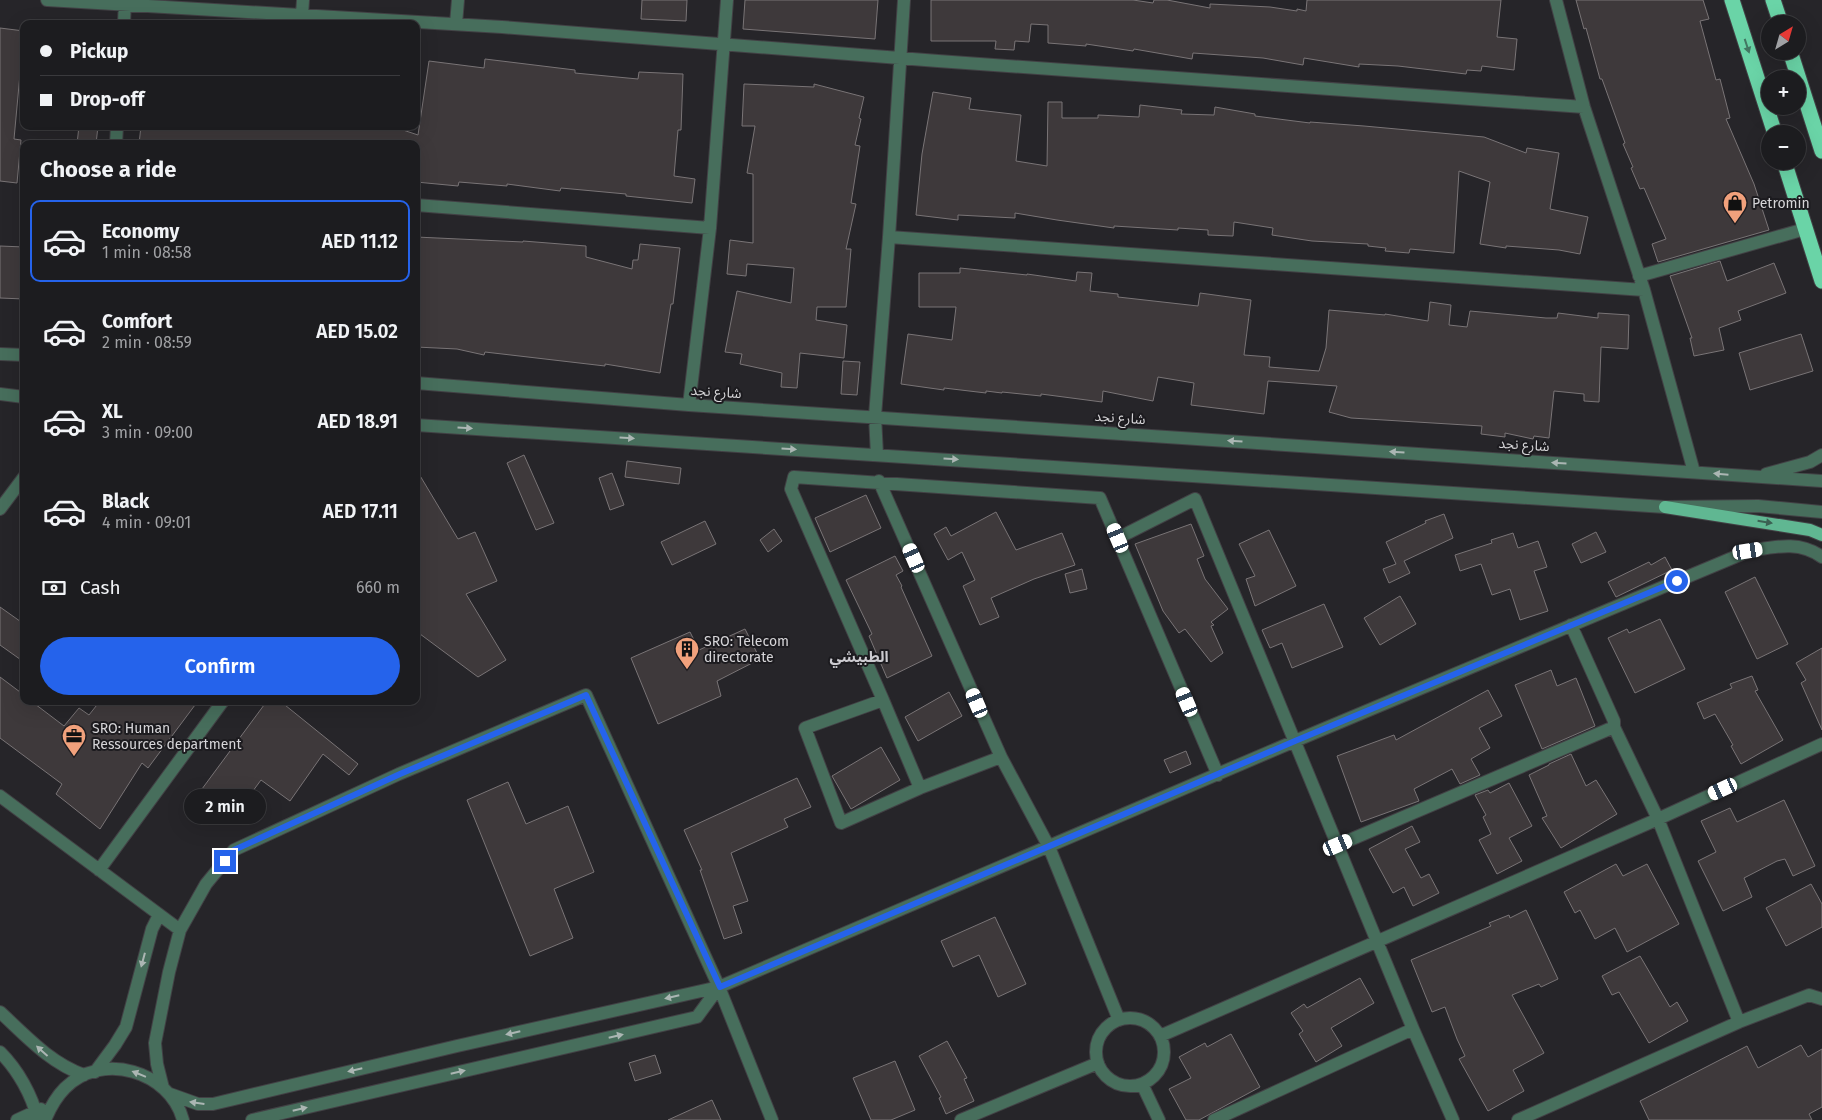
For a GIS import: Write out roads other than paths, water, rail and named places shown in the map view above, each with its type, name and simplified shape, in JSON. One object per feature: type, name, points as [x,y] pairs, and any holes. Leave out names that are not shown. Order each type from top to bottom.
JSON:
[{"type":"highway","points":[[1732,0],[1772,125]]},
{"type":"highway","points":[[1773,0],[1778,15]]},
{"type":"highway","points":[[1793,60],[1822,151]]},
{"type":"highway","points":[[1787,170],[1822,281]]},
{"type":"main road","points":[[1664,507],[1810,530],[1822,535]]},
{"type":"street","points":[[47,0],[125,3],[388,20]]},
{"type":"street","points":[[302,15],[303,0]]},
{"type":"street","points":[[456,24],[458,0]]},
{"type":"street","points":[[690,405],[710,228],[726,0]]},
{"type":"street","points":[[877,454],[875,416],[889,237],[904,0]]},
{"type":"street","points":[[1556,0],[1584,107],[1644,290],[1694,472]]},
{"type":"street","points":[[124,20],[125,3]]},
{"type":"street","points":[[420,22],[1584,107]]},
{"type":"street","points":[[420,205],[710,228]]},
{"type":"street","points":[[1639,276],[1805,229]]},
{"type":"street","points":[[889,237],[1644,290]]},
{"type":"street","points":[[0,354],[20,355]]},
{"type":"street","name":"شارع نجد","points":[[420,383],[690,405],[1822,481]]},
{"type":"street","points":[[0,394],[20,396]]},
{"type":"street","points":[[420,425],[1664,507],[1758,506],[1822,512]]},
{"type":"street","points":[[1756,477],[1810,462],[1822,455]]},
{"type":"street","points":[[920,788],[791,489],[794,477],[1100,498],[1218,775]]},
{"type":"street","points":[[0,509],[20,482]]},
{"type":"street","points":[[879,482],[1001,757],[1049,847],[1119,1020]]},
{"type":"street","points":[[1118,538],[1195,499],[1413,1029],[1453,1120]]},
{"type":"street","points":[[772,1120],[720,987],[586,695],[400,774],[234,850],[206,884],[180,930],[169,972],[155,1043],[157,1064],[166,1091],[198,1104],[213,1104],[720,987],[1295,741],[1748,551],[1788,545],[1814,551],[1822,557]]},
{"type":"street","points":[[1571,625],[1614,721],[1614,727],[1658,819],[1739,1022]]},
{"type":"street","points":[[882,700],[805,728],[841,823],[920,788],[1001,757]]},
{"type":"street","points":[[99,870],[220,705]]},
{"type":"street","points":[[1338,845],[1614,727]]},
{"type":"street","points":[[1160,1036],[1658,819],[1822,744]]},
{"type":"street","points":[[0,796],[180,930]]},
{"type":"street","points":[[89,1073],[115,1045],[126,1027],[152,929],[159,915]]},
{"type":"street","points":[[252,1120],[697,1017],[720,987]]},
{"type":"street","points":[[1518,1120],[1739,1022],[1809,996],[1822,988]]},
{"type":"street","points":[[1809,996],[1822,999]]},
{"type":"street","points":[[0,1012],[50,1058],[69,1070],[89,1073]]},
{"type":"street","points":[[1128,1018],[1138,1019],[1154,1028],[1160,1036],[1164,1055],[1162,1064],[1150,1080],[1142,1084],[1122,1085],[1106,1076],[1098,1063],[1096,1049],[1103,1031],[1110,1024],[1119,1020],[1128,1018]]},
{"type":"street","points":[[1214,1120],[1413,1029]]},
{"type":"street","points":[[0,1052],[8,1060],[27,1089],[39,1117]]},
{"type":"street","points":[[961,1120],[1098,1063]]},
{"type":"street","points":[[17,1120],[39,1117],[66,1086],[89,1073],[107,1068],[130,1070],[152,1079],[166,1091],[181,1112],[183,1120]]},
{"type":"street","points":[[1142,1084],[1159,1120]]},
{"type":"place","name":"Petromin","points":[[1735,224]]},
{"type":"place","name":"SRO: Telecom directorate","points":[[687,670]]},
{"type":"place","name":"SRO: Human Ressources department","points":[[74,757]]},
{"type":"district","name":"الطبيشي","points":[[859,657]]}]
